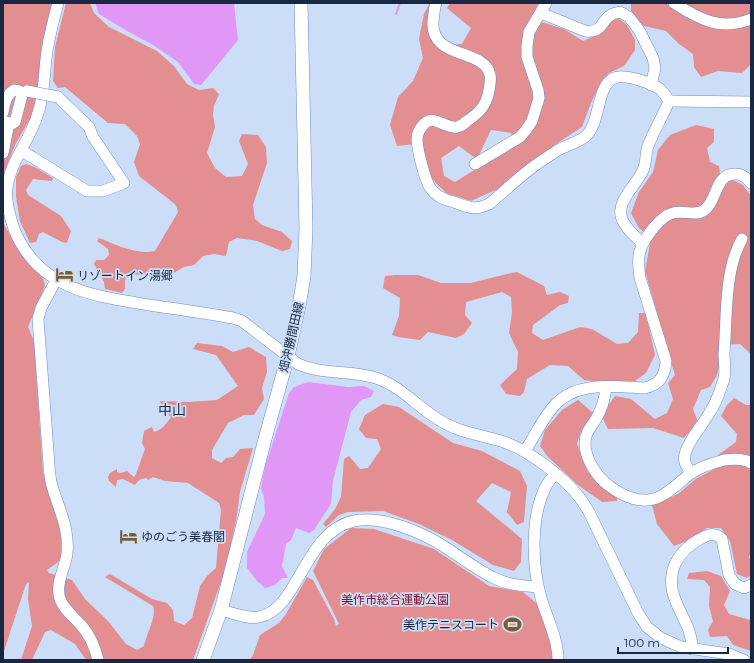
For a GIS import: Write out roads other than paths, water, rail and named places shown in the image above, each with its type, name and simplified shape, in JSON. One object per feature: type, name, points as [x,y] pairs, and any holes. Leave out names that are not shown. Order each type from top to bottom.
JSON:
[{"type":"main road","name":"畑沖勝間田線","points":[[203,660],[221,610],[265,438],[288,356],[304,276],[306,228],[301,3]]},
{"type":"street","points":[[58,3],[50,33],[40,108],[32,131],[14,165],[5,187],[11,222],[20,244],[33,259],[56,280],[74,289],[105,298],[233,318],[242,321],[252,327],[264,339],[298,364],[306,368],[364,375],[383,380],[402,392],[428,413],[452,427],[503,442],[525,451],[568,485],[579,497],[589,512],[638,613],[647,627],[661,638],[681,647],[729,654],[744,660]]},
{"type":"street","points":[[436,3],[434,7],[433,26],[436,37],[444,46],[476,58],[484,64],[490,74],[489,95],[485,105],[477,115],[462,126],[456,127],[435,121],[428,121],[418,133],[417,140],[426,178],[430,188],[445,200],[472,208],[479,208],[488,204],[539,163],[558,150],[587,136],[596,122],[603,92],[608,83],[614,78],[622,76],[634,78],[651,85],[660,89],[669,101]]},
{"type":"street","points":[[475,164],[520,137],[532,121],[539,98],[538,90],[527,57],[527,46],[529,32],[546,3]]},
{"type":"street","points":[[674,3],[701,20],[714,23],[734,25],[751,19]]},
{"type":"street","points":[[540,13],[585,31],[593,32],[600,27],[610,15],[620,12],[629,17],[643,36],[653,58],[655,68],[651,85]]},
{"type":"street","points":[[3,112],[9,93],[14,90],[58,97],[89,127],[93,137],[124,183],[103,191],[87,191],[22,151]]},
{"type":"street","points":[[3,153],[6,122],[12,124],[17,118],[23,91]]},
{"type":"street","points":[[669,101],[751,102]]},
{"type":"street","points":[[644,243],[631,234],[626,228],[622,222],[620,212],[623,202],[642,173],[646,163],[648,148],[669,101]]},
{"type":"street","points":[[525,451],[553,406],[564,396],[578,389],[606,387],[645,388],[654,386],[662,379],[666,361],[640,278],[638,266],[640,252],[644,243],[658,223],[665,216],[674,212],[696,213],[703,211],[712,201],[721,182],[730,174],[739,174],[751,183]]},
{"type":"street","points":[[691,473],[685,465],[685,455],[689,446],[711,412],[719,395],[724,376],[729,284],[732,262],[742,238]]},
{"type":"street","points":[[56,280],[41,308],[38,319],[51,482],[65,521],[67,553],[58,585],[60,598],[66,610],[81,624],[88,634],[95,647],[98,660]]},
{"type":"street","points":[[606,387],[606,394],[600,411],[585,437],[585,445],[593,469],[602,481],[625,496],[637,500],[649,500],[660,497],[691,473],[712,463],[731,459],[748,461],[751,463]]},
{"type":"street","points":[[554,474],[546,486],[537,515],[535,546],[538,587],[554,638],[558,660]]},
{"type":"street","points":[[221,610],[248,617],[259,617],[272,612],[279,606],[288,594],[317,546],[330,532],[342,525],[354,521],[368,520],[385,522],[411,530],[431,539],[495,578],[510,584],[538,587]]},
{"type":"street","points":[[692,649],[690,635],[673,595],[671,585],[674,566],[682,551],[701,538],[712,534],[718,535],[722,539],[729,575],[735,584],[744,588],[751,585]]},
{"type":"waterway","points":[[396,14],[400,3]]},
{"type":"place","name":"リゾートイン湯郷","points":[[64,275]]},
{"type":"place","name":"ゆのごう美春閣","points":[[128,536]]},
{"type":"place","name":"美作テニスコート","points":[[512,624]]},
{"type":"district","name":"中山","points":[[172,410]]},
{"type":"park label","name":"美作市総合運動公園","points":[[395,599]]}]
